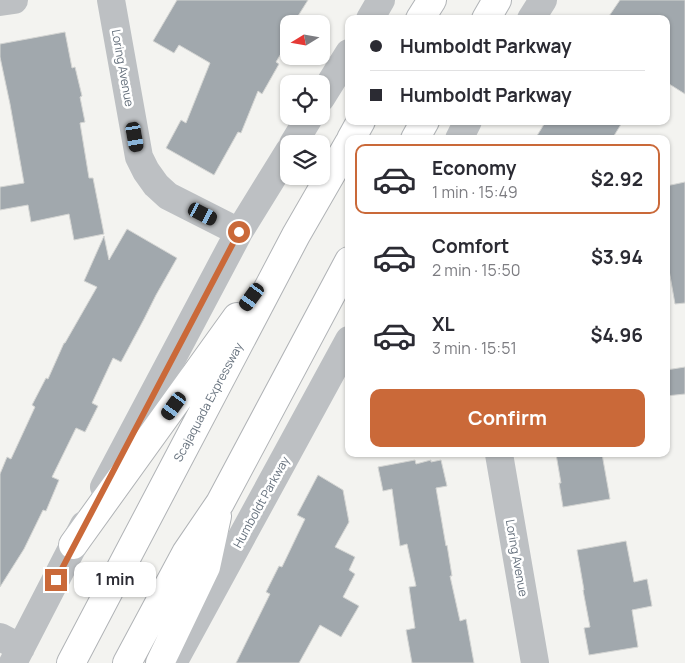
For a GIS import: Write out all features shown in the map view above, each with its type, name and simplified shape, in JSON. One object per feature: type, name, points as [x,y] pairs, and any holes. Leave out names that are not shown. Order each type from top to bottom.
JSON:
[{"type":"highway","points":[[423,15],[432,0]]},
{"type":"highway","points":[[488,15],[497,0]]},
{"type":"highway","name":"Scajaquada Expressway","points":[[71,663],[296,235],[345,150]]},
{"type":"highway","points":[[73,545],[296,235]]},
{"type":"highway","points":[[127,663],[186,553],[220,503],[345,269]]},
{"type":"highway","points":[[160,663],[206,567],[220,503]]},
{"type":"street","points":[[0,2],[14,0]]},
{"type":"street","name":"Loring Avenue","points":[[111,0],[139,157],[146,171],[156,185],[168,196],[239,232]]},
{"type":"street","points":[[373,15],[382,0]]},
{"type":"street","points":[[534,15],[543,0]]},
{"type":"street","points":[[330,84],[345,59]]},
{"type":"street","points":[[11,649],[73,545],[239,232],[280,166]]},
{"type":"street","name":"Humboldt Parkway","points":[[173,663],[345,347]]},
{"type":"street","name":"Loring Avenue","points":[[500,457],[535,663]]},
{"type":"building","points":[[177,0],[308,0],[299,15],[280,15],[280,55],[276,62],[279,64],[262,94],[258,91],[241,133],[238,132],[214,175],[166,148],[181,120],[186,123],[210,63],[179,45],[174,53],[153,41]]},
{"type":"building","points":[[620,0],[685,0],[685,94],[670,85],[670,15],[610,15]]},
{"type":"building","points":[[65,32],[72,68],[75,67],[82,96],[80,97],[85,122],[80,123],[89,178],[93,178],[104,234],[74,240],[69,214],[31,222],[28,205],[0,210],[0,187],[24,183],[0,57],[0,44]]},
{"type":"building","points":[[544,125],[621,125],[614,135],[537,135]]},
{"type":"building","points":[[685,182],[685,303],[675,304],[670,276],[670,185]]},
{"type":"building","points":[[127,229],[177,258],[121,362],[113,358],[92,403],[98,406],[85,432],[76,428],[52,477],[59,480],[46,511],[43,510],[24,549],[0,587],[0,474],[7,457],[11,459],[35,407],[32,405],[46,378],[48,379],[64,343],[97,287],[84,281],[104,236],[109,260]]},
{"type":"building","points":[[685,367],[685,394],[670,396],[670,369]]},
{"type":"building","points":[[557,457],[603,457],[610,499],[563,507],[559,483],[561,483]]},
{"type":"building","points":[[415,460],[416,464],[431,460],[431,462],[441,460],[447,486],[436,488],[452,576],[450,576],[460,621],[466,619],[474,663],[412,663],[406,630],[415,628],[409,587],[416,586],[407,544],[400,546],[392,489],[383,491],[378,467]]},
{"type":"building","points":[[318,475],[343,490],[349,522],[335,547],[355,557],[349,570],[355,574],[343,597],[359,606],[341,637],[320,625],[299,663],[236,663],[270,594],[266,592],[279,566],[282,567],[305,519],[297,515]]},
{"type":"building","points":[[626,541],[634,582],[647,579],[652,606],[632,610],[638,647],[589,655],[584,628],[590,627],[577,550]]},
{"type":"route","points":[[56,580],[239,232]]}]
